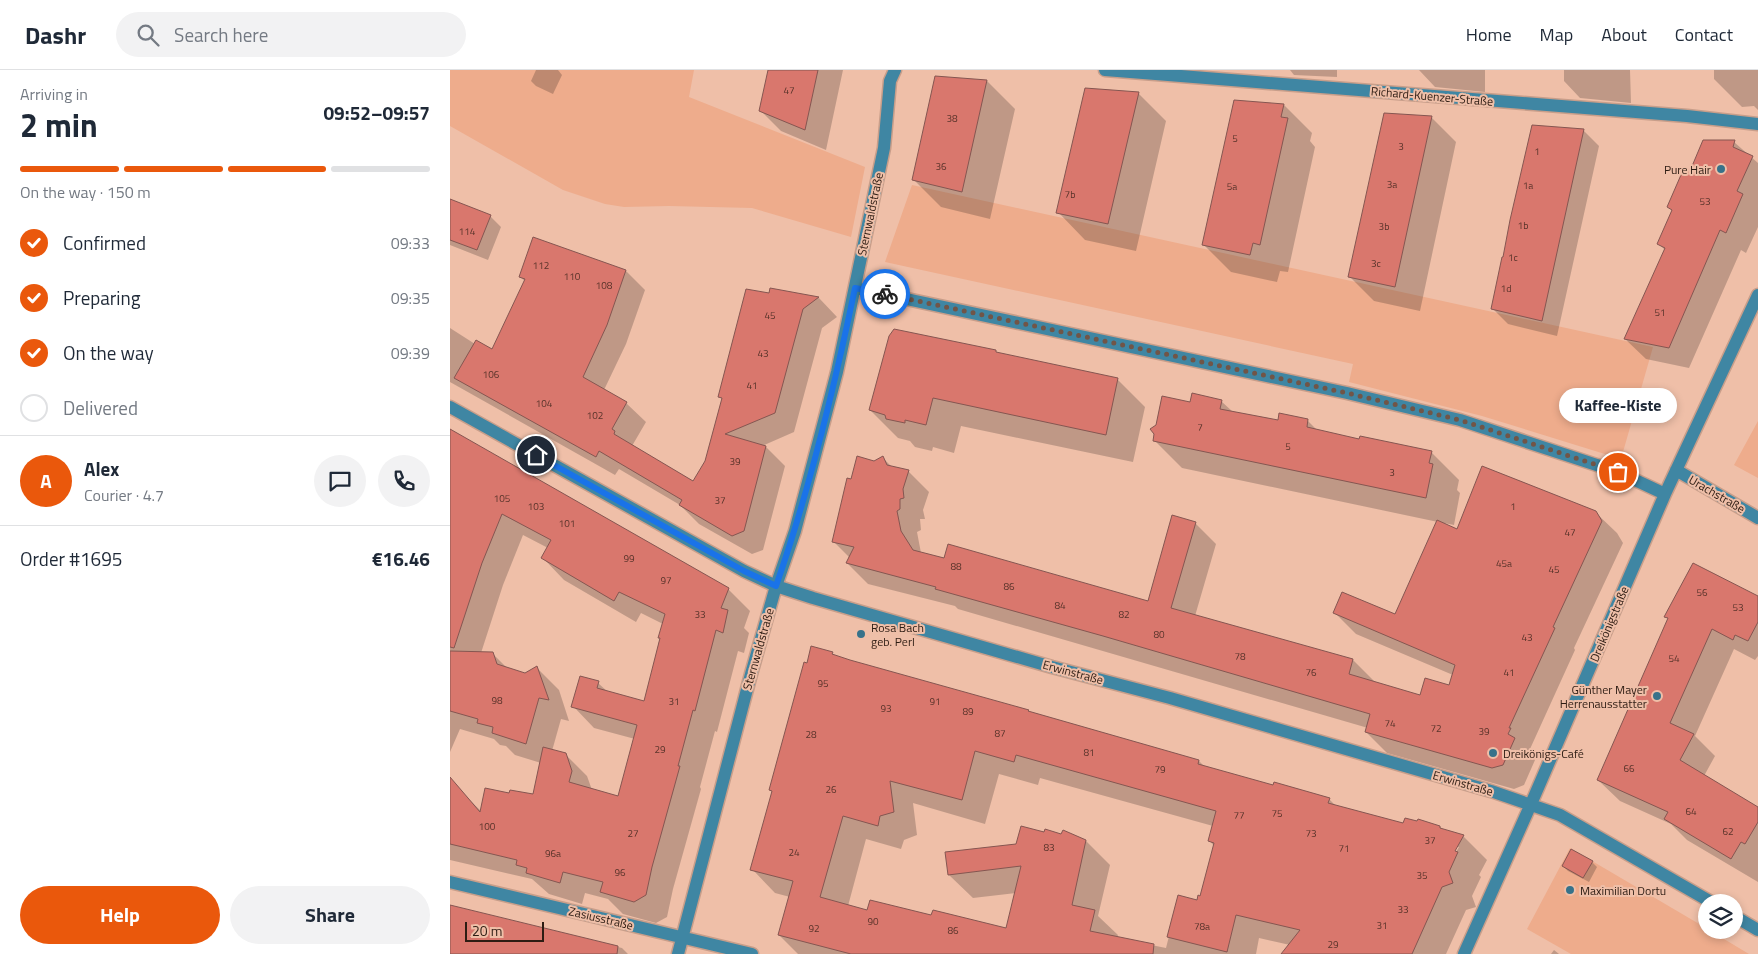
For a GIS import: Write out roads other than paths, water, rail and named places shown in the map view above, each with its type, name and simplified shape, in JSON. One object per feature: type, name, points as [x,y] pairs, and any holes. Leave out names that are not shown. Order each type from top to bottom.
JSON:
[{"type":"street","name":"Richard-Kuenzer-Straße","points":[[1105,70],[1687,116],[1758,124]]},
{"type":"street","name":"Sternwaldstraße","points":[[678,954],[751,674],[776,586],[796,531],[837,372],[884,148],[892,75]]},
{"type":"street","points":[[855,288],[1337,390],[1460,420],[1618,472],[1665,494]]},
{"type":"street","name":"Dreikönigstraße","points":[[1464,954],[1665,494],[1754,316],[1758,295]]},
{"type":"street","name":"Erwinstraße","points":[[450,407],[735,566],[776,586],[1042,664],[1170,698],[1491,790],[1560,815],[1698,895]]},
{"type":"street","name":"Urachstraße","points":[[1676,470],[1758,518]]},
{"type":"street","name":"Zasiusstraße","points":[[450,882],[752,954]]},
{"type":"street","points":[[1743,921],[1758,930]]},
{"type":"place","name":"Pure Hair","points":[[1721,169]]},
{"type":"place","name":"Kaffee-Kiste","points":[[1618,472]]},
{"type":"place","name":"Rosa Bach geb. Perl","points":[[861,634]]},
{"type":"place","name":"Günther Mayer Herrenausstatter","points":[[1657,696]]},
{"type":"place","name":"Dreikönigs-Café","points":[[1493,753]]},
{"type":"place","name":"Maximilian Dortu","points":[[1570,890]]}]
